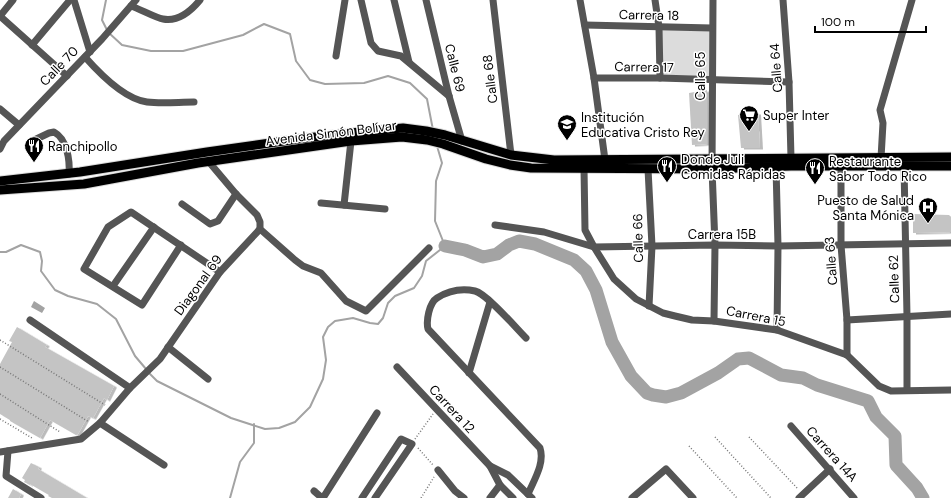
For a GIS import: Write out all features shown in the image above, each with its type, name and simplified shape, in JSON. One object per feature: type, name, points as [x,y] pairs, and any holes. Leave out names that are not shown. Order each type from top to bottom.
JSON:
[{"type":"main road","name":"Avenida Simón Bolívar","points":[[0,190],[84,184],[209,162],[350,133],[402,128],[444,140],[486,159],[531,168],[648,169],[791,158],[951,157]]},
{"type":"main road","name":"Avenida Simón Bolívar","points":[[0,181],[69,174],[207,152],[426,135]]},
{"type":"main road","name":"Avenida Simón Bolívar","points":[[444,140],[462,141],[511,155],[554,160],[605,160],[776,167],[951,166]]},
{"type":"street","points":[[13,0],[0,16],[67,76]]},
{"type":"street","points":[[32,45],[70,0]]},
{"type":"street","points":[[74,0],[87,54],[120,91],[134,98],[147,102],[194,102]]},
{"type":"street","points":[[134,3],[163,19],[176,19],[191,11],[200,0]]},
{"type":"street","points":[[336,56],[345,0]]},
{"type":"street","points":[[361,0],[371,43],[375,48],[378,51],[401,56],[449,96]]},
{"type":"street","points":[[394,0],[409,62]]},
{"type":"street","name":"Calle 69","points":[[426,0],[449,96],[462,141]]},
{"type":"street","name":"Calle 68","points":[[493,0],[511,155]]},
{"type":"street","points":[[580,0],[594,78],[605,160]]},
{"type":"street","points":[[655,0],[659,27],[660,78]]},
{"type":"street","name":"Calle 65","points":[[713,0],[712,164],[715,245],[714,321]]},
{"type":"street","name":"Calle 64","points":[[783,0],[789,82],[791,158]]},
{"type":"street","points":[[881,158],[883,123],[880,110],[912,0]]},
{"type":"street","name":"Calle 70","points":[[1,146],[4,141],[102,39],[134,3]]},
{"type":"street","name":"Carrera 18","points":[[585,25],[712,28]]},
{"type":"street","name":"Carrera 17","points":[[594,78],[660,78],[789,82]]},
{"type":"street","points":[[0,109],[18,126]]},
{"type":"street","points":[[30,142],[49,133],[54,132],[58,134],[64,143],[68,155],[69,174]]},
{"type":"street","points":[[344,205],[351,141]]},
{"type":"street","points":[[209,162],[236,194],[257,215],[260,222],[260,229],[303,266],[321,273],[346,301],[366,311],[429,248]]},
{"type":"street","name":"Calle 63","points":[[840,166],[840,245],[847,320],[847,355]]},
{"type":"street","name":"Calle 62","points":[[904,166],[907,390]]},
{"type":"street","points":[[776,167],[778,246],[777,330]]},
{"type":"street","name":"Carrera 15","points":[[584,168],[585,230],[614,279],[636,299],[663,313],[692,320],[714,321],[777,330],[847,355],[879,386],[891,391],[951,390]]},
{"type":"street","name":"Calle 66","points":[[648,169],[652,246],[650,306]]},
{"type":"street","points":[[182,204],[210,224],[218,221],[236,194]]},
{"type":"street","points":[[321,203],[385,209]]},
{"type":"street","points":[[181,245],[142,305],[84,268],[108,227],[131,212],[181,245],[220,272]]},
{"type":"street","name":"Carrera 15B","points":[[496,225],[544,232],[594,247],[951,243]]},
{"type":"street","points":[[113,286],[154,227]]},
{"type":"street","name":"Diagonal 69","points":[[0,452],[82,439],[100,423],[132,386],[160,359],[220,272],[260,229]]},
{"type":"street","points":[[526,338],[490,302],[475,291],[456,289],[436,298],[432,302],[427,322],[428,329],[540,448],[542,457],[530,496]]},
{"type":"street","points":[[469,373],[490,302]]},
{"type":"street","points":[[847,320],[951,314]]},
{"type":"street","points":[[30,320],[132,386]]},
{"type":"street","points":[[168,347],[208,379]]},
{"type":"street","name":"Carrera 12","points":[[396,367],[490,466],[500,485],[513,498]]},
{"type":"street","points":[[314,491],[322,498],[377,413]]},
{"type":"street","points":[[100,423],[164,465]]},
{"type":"street","name":"Carrera 14A","points":[[791,426],[854,498]]},
{"type":"street","points":[[362,498],[401,439],[412,444],[376,498]]},
{"type":"street","points":[[8,451],[6,476],[41,498]]},
{"type":"street","name":"Carrera 12","points":[[490,466],[508,475],[530,496]]},
{"type":"street","points":[[632,498],[666,469],[693,498]]},
{"type":"street","points":[[801,496],[830,469]]},
{"type":"street","points":[[438,470],[455,491],[464,498]]},
{"type":"street","points":[[490,498],[500,485]]},
{"type":"street","points":[[451,498],[455,491]]},
{"type":"path","points":[[0,340],[105,405]]},
{"type":"path","points":[[0,367],[89,422]]},
{"type":"path","points":[[0,394],[60,432]]},
{"type":"path","points":[[421,498],[438,470],[420,450],[412,444],[436,409]]},
{"type":"path","points":[[0,419],[32,438]]},
{"type":"path","points":[[715,437],[771,498]]},
{"type":"path","points":[[748,437],[801,496]]},
{"type":"path","points":[[689,446],[737,498]]},
{"type":"shaded area","points":[[659,27],[712,28],[713,80],[660,78]]},
{"type":"shaded area","points":[[34,301],[45,308],[42,313],[31,307]]},
{"type":"building","points":[[707,90],[707,144],[692,145],[689,93]]},
{"type":"building","name":"Super Inter","points":[[758,113],[760,148],[741,148],[738,115]]},
{"type":"building","points":[[913,214],[949,215],[951,217],[951,232],[913,233]]},
{"type":"building","points":[[17,327],[47,345],[45,347],[114,386],[107,400],[104,398],[93,418],[88,416],[78,434],[76,435],[50,420],[40,438],[0,414],[0,364],[12,342],[9,341]]},
{"type":"building","points":[[31,463],[39,467],[38,469],[87,498],[52,498],[30,484],[24,482],[25,480],[22,478]]},
{"type":"building","points":[[13,489],[21,494],[19,498],[8,498]]},
{"type":"waterway","points":[[106,0],[102,20],[107,30]]},
{"type":"waterway","points":[[109,33],[122,45],[151,51],[183,51],[243,35],[264,24],[290,34],[296,61],[310,80],[325,84],[364,83],[388,76],[410,83],[427,99],[433,130]]},
{"type":"waterway","points":[[149,373],[157,381],[231,418],[265,429],[279,428],[295,422],[310,407],[323,379],[326,360],[323,337],[328,327],[335,321],[353,318],[378,324],[383,318],[388,303],[395,296],[414,288],[422,276],[426,261],[445,246],[435,221],[436,181],[442,163],[437,146]]},
{"type":"waterway","points":[[445,246],[465,250],[483,257],[497,254],[509,245],[519,241],[535,244],[574,260],[586,271],[596,290],[612,342],[631,376],[647,393],[666,397],[681,393],[718,373],[738,359],[749,358],[781,375],[803,378],[817,385],[868,401],[876,417],[895,436],[896,465],[917,488],[923,498]]},
{"type":"waterway","points":[[0,252],[6,252],[21,245],[40,252],[42,261],[41,271],[55,290],[68,296],[97,304],[116,319],[135,356],[146,369]]},
{"type":"waterway","points":[[230,498],[240,462],[254,443],[254,424]]},
{"type":"place","name":"Super Inter","points":[[749,132]]},
{"type":"place","name":"Institución Educativa Cristo Rey","points":[[567,141]]},
{"type":"place","name":"Ranchipollo","points":[[34,163]]},
{"type":"place","name":"Donde Juli Comidas Rápidas","points":[[667,183]]},
{"type":"place","name":"Restaurante Sabor Todo Rico","points":[[815,185]]},
{"type":"place","name":"Puesto de Salud Santa Mónica","points":[[928,224]]}]
